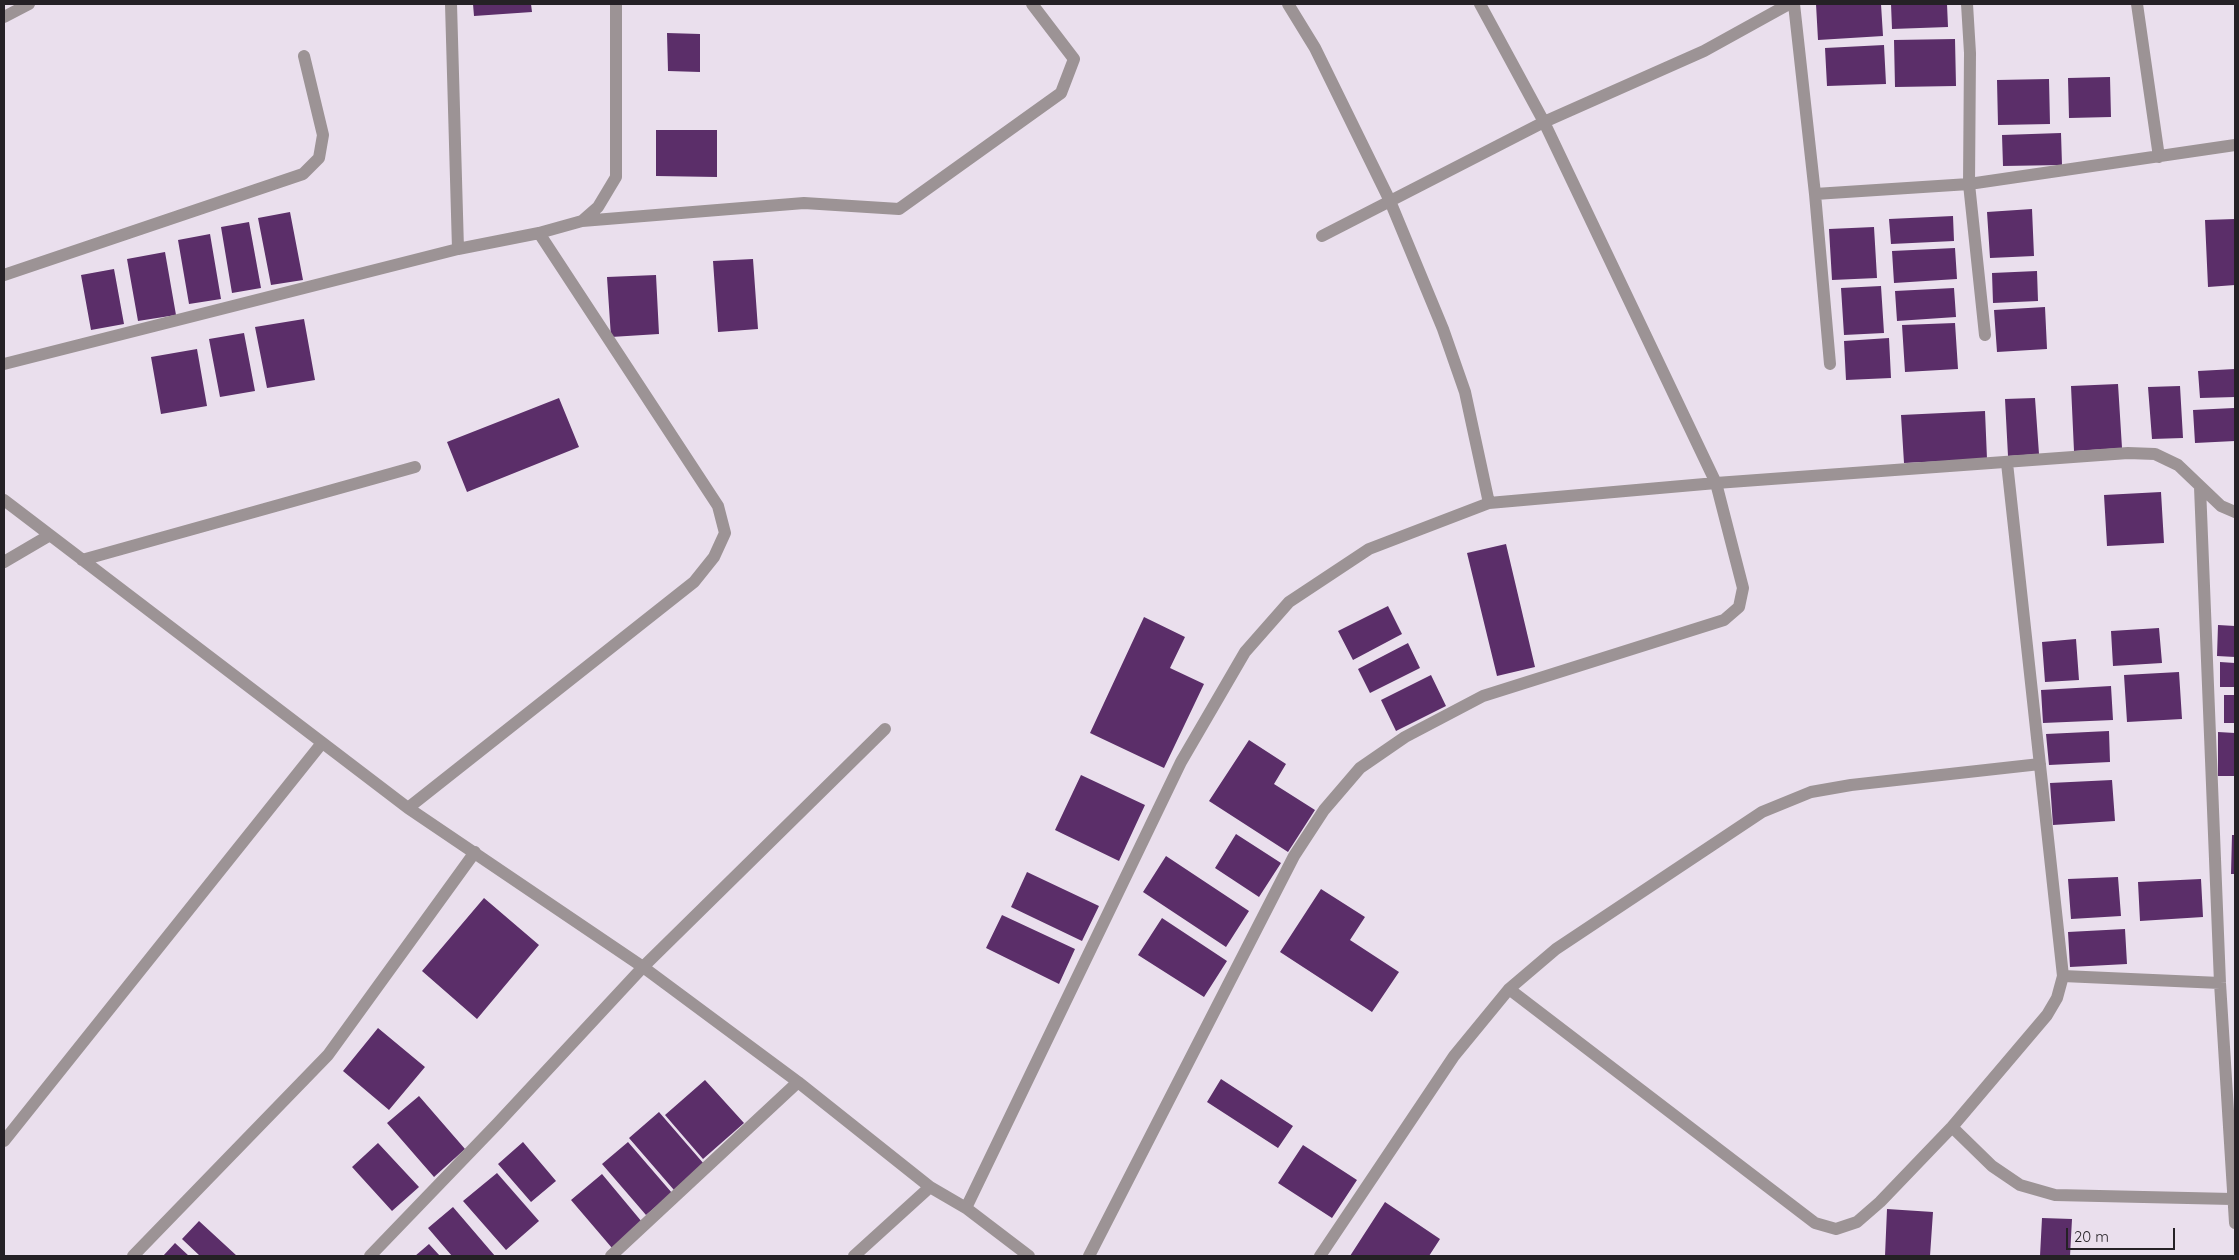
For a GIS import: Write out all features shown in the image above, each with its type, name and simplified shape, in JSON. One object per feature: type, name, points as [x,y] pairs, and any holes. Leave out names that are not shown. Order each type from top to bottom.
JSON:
[{"type":"street","points":[[4,17],[29,4]]},
{"type":"street","points":[[451,4],[458,250]]},
{"type":"street","points":[[582,220],[598,207],[616,176],[616,4]]},
{"type":"street","points":[[4,364],[458,250],[539,234],[582,220],[804,203],[899,208],[1061,93],[1074,59],[1032,4]]},
{"type":"street","points":[[1288,4],[1315,48],[1390,201],[1443,329],[1465,392],[1489,503]]},
{"type":"street","points":[[1089,1256],[1294,856],[1324,810],[1360,768],[1405,737],[1483,696],[1724,620],[1739,607],[1743,588],[1716,483],[1544,122],[1480,4]]},
{"type":"street","points":[[1322,236],[1544,122],[1704,51],[1789,4]]},
{"type":"street","points":[[1794,4],[1815,194],[1830,364]]},
{"type":"street","points":[[1967,4],[1970,53],[1969,184],[1985,335]]},
{"type":"street","points":[[2137,4],[2159,157]]},
{"type":"street","points":[[4,275],[302,174],[318,158],[323,135],[304,56]]},
{"type":"street","points":[[1815,194],[1969,184],[2235,146]]},
{"type":"street","points":[[408,808],[694,582],[714,558],[725,533],[718,506],[539,234]]},
{"type":"street","points":[[966,1208],[1181,762],[1245,652],[1289,602],[1369,549],[1489,503],[1716,483],[2128,453],[2155,454],[2178,465],[2221,506],[2235,512]]},
{"type":"street","points":[[1509,989],[1816,1223],[1822,1225],[1836,1229],[1857,1222],[1880,1202],[1952,1126],[2047,1016],[2057,998],[2063,976],[2007,463]]},
{"type":"street","points":[[82,560],[415,467]]},
{"type":"street","points":[[2200,487],[2220,982],[2232,1199],[2235,1223]]},
{"type":"street","points":[[4,500],[408,808],[642,967],[798,1082],[930,1188],[966,1208],[1029,1256]]},
{"type":"street","points":[[4,562],[50,535]]},
{"type":"street","points":[[370,1256],[498,1123],[642,967],[885,729]]},
{"type":"street","points":[[4,1141],[322,743]]},
{"type":"street","points":[[1320,1256],[1454,1056],[1509,989],[1556,949],[1762,812],[1811,792],[1851,785],[2040,764]]},
{"type":"street","points":[[133,1256],[328,1055],[475,852]]},
{"type":"street","points":[[2063,976],[2220,982]]},
{"type":"street","points":[[611,1256],[798,1082]]},
{"type":"street","points":[[1952,1126],[1992,1166],[2020,1185],[2055,1195],[2232,1199]]},
{"type":"street","points":[[854,1256],[930,1188]]},
{"type":"building","points":[[473,4],[531,4],[532,12],[474,16]]},
{"type":"building","points":[[1816,4],[1881,4],[1883,36],[1818,40]]},
{"type":"building","points":[[1891,4],[1947,4],[1948,27],[1892,29]]},
{"type":"building","points":[[667,33],[700,34],[700,72],[668,71]]},
{"type":"building","points":[[1955,39],[1956,86],[1895,87],[1894,40]]},
{"type":"building","points":[[1884,45],[1886,84],[1827,86],[1825,48]]},
{"type":"building","points":[[2110,77],[2111,117],[2069,118],[2068,78]]},
{"type":"building","points":[[2049,79],[2050,124],[1998,125],[1997,80]]},
{"type":"building","points":[[656,130],[717,130],[717,177],[656,176]]},
{"type":"building","points":[[2061,133],[2062,165],[2003,166],[2002,135]]},
{"type":"building","points":[[2032,209],[2034,256],[1990,258],[1987,212]]},
{"type":"building","points":[[290,212],[303,280],[271,285],[258,218]]},
{"type":"building","points":[[1953,216],[1954,241],[1891,244],[1889,219]]},
{"type":"building","points":[[2235,219],[2235,285],[2208,287],[2205,220]]},
{"type":"building","points":[[249,222],[261,288],[232,293],[221,227]]},
{"type":"building","points":[[1874,227],[1877,278],[1832,280],[1829,229]]},
{"type":"building","points":[[210,234],[221,299],[189,304],[178,240]]},
{"type":"building","points":[[1955,248],[1957,279],[1894,283],[1892,251]]},
{"type":"building","points":[[165,252],[176,315],[138,321],[127,259]]},
{"type":"building","points":[[753,259],[758,329],[718,332],[713,261]]},
{"type":"building","points":[[114,269],[124,324],[91,330],[81,275]]},
{"type":"building","points":[[2037,271],[2038,301],[1993,303],[1992,273]]},
{"type":"building","points":[[656,275],[659,334],[611,337],[607,277]]},
{"type":"building","points":[[1881,286],[1884,333],[1844,335],[1841,288]]},
{"type":"building","points":[[1954,288],[1956,317],[1897,321],[1895,291]]},
{"type":"building","points":[[2045,307],[2047,349],[1997,352],[1994,310]]},
{"type":"building","points":[[304,319],[315,380],[267,388],[255,327]]},
{"type":"building","points":[[1955,323],[1958,369],[1905,372],[1902,325]]},
{"type":"building","points":[[244,333],[255,391],[220,397],[209,339]]},
{"type":"building","points":[[1889,338],[1891,378],[1846,380],[1844,341]]},
{"type":"building","points":[[197,349],[207,406],[161,414],[151,357]]},
{"type":"building","points":[[2235,369],[2235,397],[2200,398],[2198,371]]},
{"type":"building","points":[[2118,384],[2122,448],[2074,451],[2071,386]]},
{"type":"building","points":[[2180,386],[2183,438],[2152,439],[2148,387]]},
{"type":"building","points":[[559,398],[579,447],[467,492],[447,442]]},
{"type":"building","points":[[2035,398],[2039,454],[2008,456],[2005,399]]},
{"type":"building","points":[[2234,408],[2235,441],[2195,443],[2193,410]]},
{"type":"building","points":[[1985,411],[1987,459],[1904,463],[1901,415]]},
{"type":"building","points":[[2161,492],[2164,543],[2107,546],[2104,495]]},
{"type":"building","points":[[1506,544],[1535,667],[1497,676],[1467,553]]},
{"type":"building","points":[[1388,606],[1402,634],[1353,660],[1338,631]]},
{"type":"building","points":[[1144,617],[1185,637],[1170,668],[1204,684],[1164,768],[1090,733]]},
{"type":"building","points":[[2218,625],[2235,626],[2235,657],[2217,656]]},
{"type":"building","points":[[2159,628],[2162,663],[2113,666],[2111,631]]},
{"type":"building","points":[[2076,639],[2079,680],[2045,682],[2042,642]]},
{"type":"building","points":[[1408,643],[1420,668],[1370,693],[1358,669]]},
{"type":"building","points":[[2220,662],[2235,663],[2235,687],[2220,687]]},
{"type":"building","points":[[2179,672],[2182,719],[2127,722],[2124,675]]},
{"type":"building","points":[[1431,675],[1446,706],[1396,731],[1381,700]]},
{"type":"building","points":[[2111,686],[2113,720],[2043,723],[2041,690]]},
{"type":"building","points":[[2224,695],[2235,695],[2235,723],[2224,723]]},
{"type":"building","points":[[2109,731],[2110,762],[2049,765],[2046,734]]},
{"type":"building","points":[[2218,732],[2235,733],[2235,776],[2218,776]]},
{"type":"building","points":[[1249,740],[1286,764],[1274,784],[1315,810],[1288,852],[1209,801]]},
{"type":"building","points":[[1081,775],[1145,805],[1119,861],[1055,830]]},
{"type":"building","points":[[2112,780],[2115,821],[2053,825],[2050,783]]},
{"type":"building","points":[[1236,834],[1281,863],[1259,897],[1215,868]]},
{"type":"building","points":[[2232,835],[2235,835],[2235,874],[2231,874]]},
{"type":"building","points":[[1166,856],[1249,911],[1226,947],[1143,892]]},
{"type":"building","points":[[1027,872],[1099,906],[1082,941],[1011,907]]},
{"type":"building","points":[[2118,877],[2121,916],[2071,919],[2068,879]]},
{"type":"building","points":[[2201,879],[2203,917],[2140,921],[2138,882]]},
{"type":"building","points":[[1321,889],[1365,917],[1350,940],[1399,972],[1372,1012],[1280,952]]},
{"type":"building","points":[[484,898],[539,945],[477,1019],[422,971]]},
{"type":"building","points":[[1002,915],[1075,949],[1059,984],[986,948]]},
{"type":"building","points":[[1162,918],[1227,961],[1204,997],[1138,955]]},
{"type":"building","points":[[2125,929],[2127,964],[2070,967],[2068,932]]},
{"type":"building","points":[[378,1028],[425,1067],[389,1110],[343,1071]]},
{"type":"building","points":[[1221,1079],[1293,1126],[1278,1148],[1207,1102]]},
{"type":"building","points":[[705,1080],[744,1123],[703,1159],[665,1115]]},
{"type":"building","points":[[419,1096],[465,1149],[434,1177],[387,1123]]},
{"type":"building","points":[[659,1112],[704,1164],[674,1190],[629,1138]]},
{"type":"building","points":[[523,1142],[556,1181],[531,1202],[498,1164]]},
{"type":"building","points":[[628,1142],[672,1193],[646,1215],[602,1164]]},
{"type":"building","points":[[378,1143],[419,1187],[392,1211],[352,1167]]},
{"type":"building","points":[[1303,1145],[1357,1180],[1332,1218],[1278,1183]]},
{"type":"building","points":[[497,1173],[539,1221],[506,1250],[463,1201]]},
{"type":"building","points":[[602,1174],[642,1222],[612,1248],[571,1200]]},
{"type":"building","points":[[1385,1202],[1440,1239],[1429,1256],[1350,1256]]},
{"type":"building","points":[[453,1207],[495,1256],[452,1256],[428,1228]]},
{"type":"building","points":[[1887,1209],[1933,1212],[1930,1256],[1885,1256]]},
{"type":"building","points":[[2042,1218],[2072,1219],[2070,1256],[2040,1256]]},
{"type":"building","points":[[199,1221],[237,1256],[200,1256],[182,1239]]},
{"type":"building","points":[[175,1243],[189,1256],[163,1256]]},
{"type":"building","points":[[429,1244],[440,1256],[415,1256]]}]
